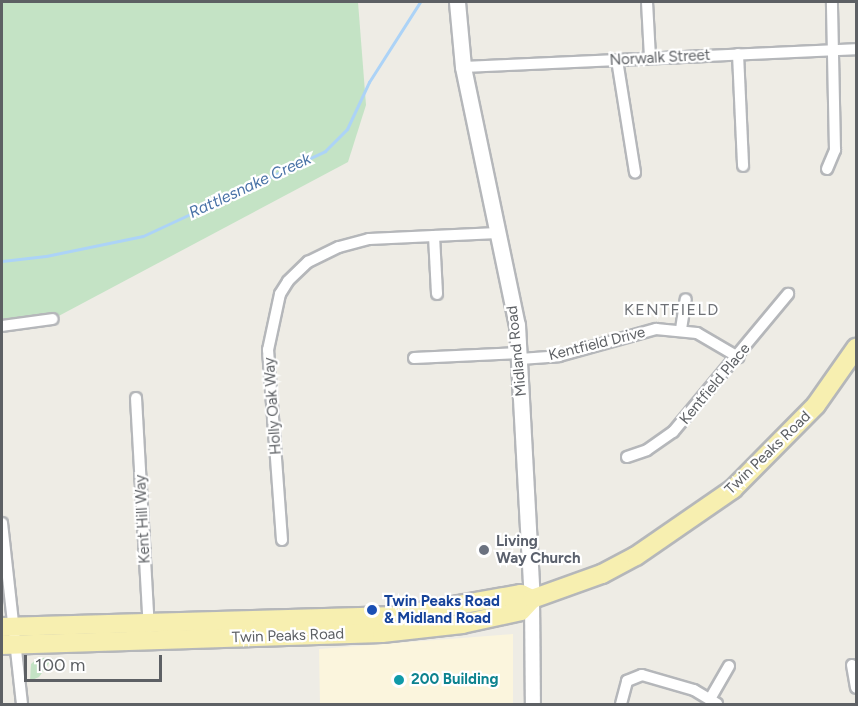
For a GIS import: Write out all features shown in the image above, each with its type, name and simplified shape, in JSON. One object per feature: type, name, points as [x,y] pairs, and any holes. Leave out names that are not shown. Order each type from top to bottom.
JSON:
[{"type":"main road","name":"Midland Road","points":[[457,2],[463,67],[498,233],[520,356],[532,599]]},
{"type":"main road","name":"Twin Peaks Road","points":[[8,636],[423,630],[519,612],[532,599],[602,574],[636,556],[733,489],[816,405],[856,348]]},
{"type":"street","points":[[647,2],[650,58]]},
{"type":"street","points":[[827,169],[835,150],[832,2]]},
{"type":"street","name":"Norwalk Street","points":[[463,67],[856,49]]},
{"type":"street","points":[[738,54],[743,166]]},
{"type":"street","points":[[617,60],[635,173]]},
{"type":"street","name":"Holly Oak Way","points":[[282,540],[268,350],[279,294],[308,262],[339,247],[369,239],[498,233]]},
{"type":"street","points":[[434,236],[437,294]]},
{"type":"street","name":"Kentfield Place","points":[[627,457],[647,450],[673,432],[738,357],[788,294]]},
{"type":"street","points":[[681,329],[686,299]]},
{"type":"street","points":[[2,326],[53,319]]},
{"type":"street","name":"Kentfield Drive","points":[[414,358],[559,356],[638,332],[681,329],[713,341],[738,357]]},
{"type":"street","name":"Kent Hill Way","points":[[136,398],[149,633]]},
{"type":"street","points":[[2,523],[8,636],[22,705]]},
{"type":"street","name":"Midland Road","points":[[532,599],[533,705]]},
{"type":"street","points":[[852,665],[856,688]]},
{"type":"street","points":[[621,705],[627,681],[642,675],[659,677],[714,702],[729,666]]},
{"type":"shaded area","points":[[513,634],[513,704],[320,704],[319,649]]},
{"type":"green space","points":[[2,2],[358,2],[366,105],[348,162],[53,319],[2,322]]},
{"type":"green space","points":[[38,658],[53,658],[39,677],[30,681],[31,664]]},
{"type":"waterway","name":"Rattlesnake Creek","points":[[2,261],[46,256],[143,236],[325,151],[347,129],[369,82],[420,2]]},
{"type":"place","name":"Living Way Church","points":[[484,550]]},
{"type":"place","name":"Twin Peaks Road & Midland Road","points":[[372,610]]},
{"type":"place","name":"200 Building","points":[[399,680]]},
{"type":"district","name":"KENTFIELD","points":[[672,310]]}]
